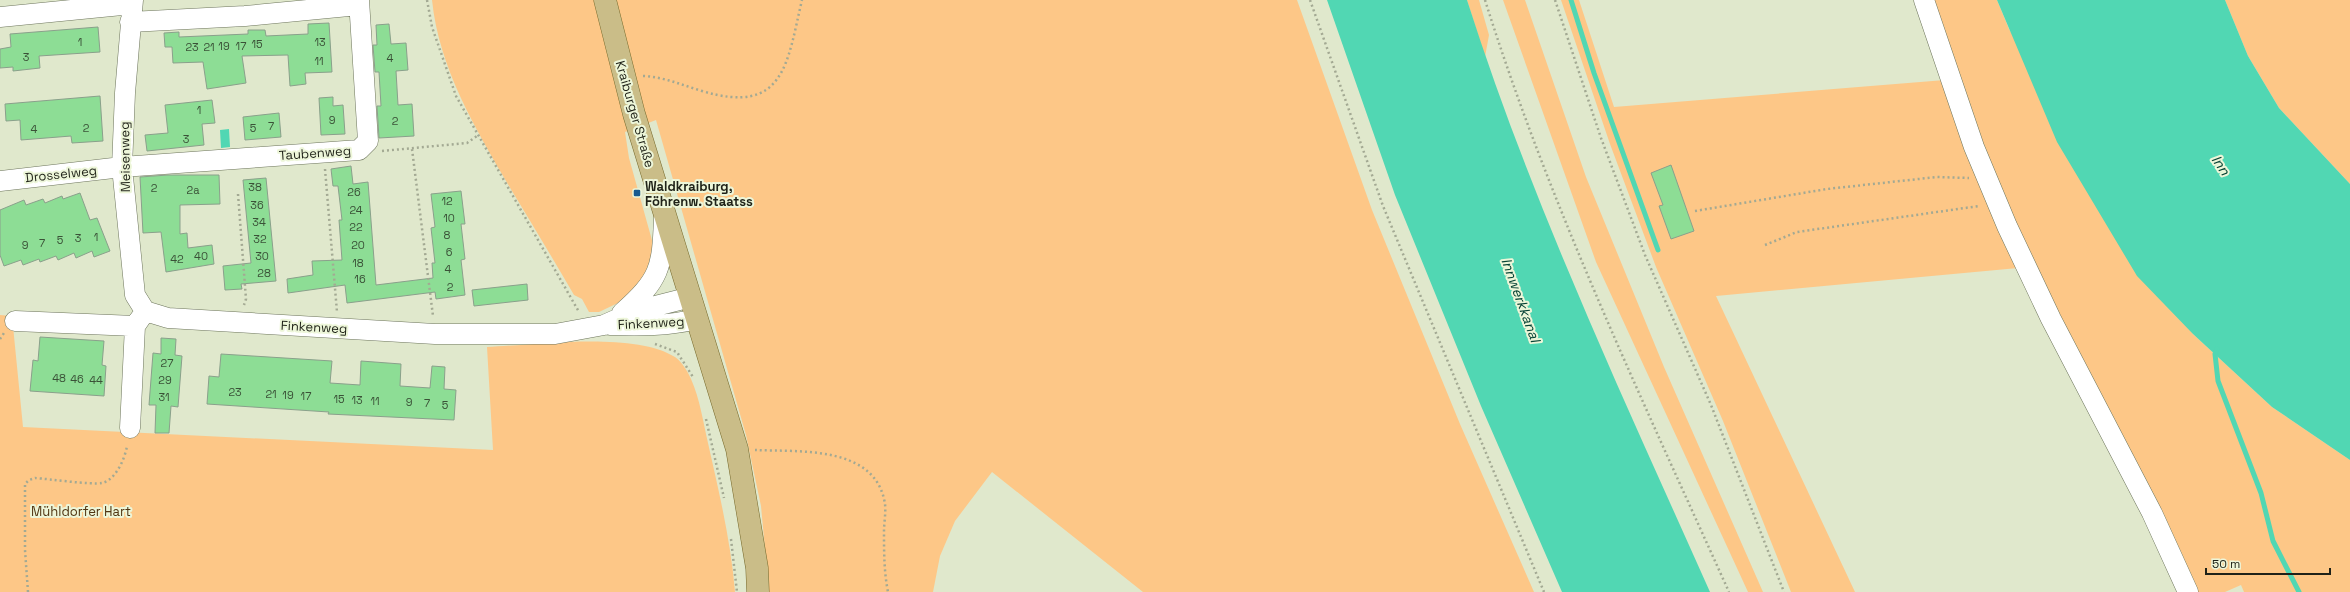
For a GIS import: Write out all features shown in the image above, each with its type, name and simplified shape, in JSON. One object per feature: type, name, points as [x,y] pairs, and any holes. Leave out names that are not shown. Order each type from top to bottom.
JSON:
[{"type":"main road","name":"Kraiburger Straße","points":[[605,0],[623,75],[737,449],[757,568],[758,592]]},
{"type":"street","points":[[1924,0],[1952,86],[1998,203],[2051,319],[2152,513],[2188,592]]},
{"type":"street","name":"Taubenweg","points":[[0,17],[28,7],[132,9],[245,16],[359,3],[368,141],[359,150],[122,167]]},
{"type":"street","name":"Meisenweg","points":[[132,9],[122,167],[135,295],[140,319]]},
{"type":"street","name":"Drosselweg","points":[[0,181],[122,167]]},
{"type":"street","name":"Finkenweg","points":[[602,324],[641,296],[652,282],[660,264],[665,213]]},
{"type":"street","name":"Finkenweg","points":[[15,320],[168,318],[435,334],[548,334],[602,324],[636,311],[691,297]]},
{"type":"street","points":[[130,428],[140,319]]},
{"type":"street","name":"Finkenweg","points":[[602,324],[640,326],[679,323],[697,319]]},
{"type":"path","points":[[427,0],[432,27],[443,63],[456,96],[476,136],[602,324]]},
{"type":"path","points":[[623,75],[659,77],[704,92],[738,98],[751,97],[766,91],[777,81],[787,63],[802,0]]},
{"type":"path","points":[[1310,0],[1383,206],[1544,592]]},
{"type":"path","points":[[1485,0],[1501,51],[1554,196],[1592,288],[1729,592]]},
{"type":"path","points":[[1555,0],[1601,138],[1642,247],[1710,405],[1784,592]]},
{"type":"path","points":[[363,147],[370,152],[412,149],[467,143],[476,136]]},
{"type":"path","points":[[412,149],[435,334]]},
{"type":"path","points":[[324,153],[337,294],[338,328]]},
{"type":"path","points":[[1695,212],[1835,188],[1937,177],[1987,178]]},
{"type":"path","points":[[238,194],[246,299],[238,323]]},
{"type":"path","points":[[1765,244],[1797,232],[1998,203]]},
{"type":"path","points":[[648,343],[661,345],[677,352],[696,381]]},
{"type":"path","points":[[705,415],[724,500]]},
{"type":"path","points":[[28,592],[25,550],[25,484],[28,480],[35,478],[102,483],[109,479],[126,453],[130,428]]},
{"type":"path","points":[[737,449],[809,452],[839,456],[869,471],[880,485],[885,505],[884,560],[888,592]]},
{"type":"path","points":[[731,535],[737,592]]},
{"type":"green space","points":[[432,0],[1297,0],[1372,210],[1460,424],[1534,592],[1143,592],[992,472],[955,521],[940,556],[933,592],[769,592],[761,506],[746,435],[656,120],[625,132],[629,158],[655,251],[652,269],[620,302],[599,312],[589,312],[582,299],[574,295],[496,164],[460,97],[442,50]]},
{"type":"green space","points":[[1467,0],[1479,0],[1489,35],[1485,57]]},
{"type":"green space","points":[[1503,0],[1525,0],[1586,177],[1664,367],[1763,592],[1748,592],[1596,262]]},
{"type":"green space","points":[[1561,0],[1579,0],[1614,107],[1945,80],[2018,268],[1716,296],[1855,592],[1791,592],[1723,421],[1656,267],[1610,144]]},
{"type":"green space","points":[[1929,0],[1997,0],[2009,29],[2193,334],[2272,407],[2350,460],[2350,592],[2244,592],[2241,585],[2225,592],[2195,592],[2182,554],[2124,444],[2007,212]]},
{"type":"green space","points":[[2225,0],[2350,0],[2350,184],[2279,108],[2248,56]]},
{"type":"green space","name":"Mühldorfer Hart","points":[[0,315],[12,316],[23,427],[493,450],[487,347],[557,342],[610,342],[635,344],[657,349],[675,357],[680,362],[690,376],[697,394],[724,517],[731,555],[735,592],[0,592]]},
{"type":"water","name":"Innwerkkanal","points":[[1327,0],[1467,0],[1520,151],[1550,226],[1612,373],[1710,592],[1562,592],[1481,406],[1395,195]]},
{"type":"water","name":"Inn","points":[[1997,0],[2225,0],[2248,56],[2279,108],[2350,184],[2350,460],[2272,407],[2193,334],[2137,276],[2057,142]]},
{"type":"water","points":[[229,129],[230,147],[221,148],[220,130]]},
{"type":"building","points":[[329,23],[332,72],[305,73],[306,84],[290,86],[288,55],[242,56],[246,83],[207,89],[203,62],[173,63],[172,47],[165,47],[164,33],[179,32],[179,37],[248,34],[248,30],[265,30],[266,36],[308,34],[308,24]]},
{"type":"building","points":[[389,24],[391,44],[406,43],[408,70],[396,71],[398,105],[412,104],[414,136],[379,138],[377,106],[381,106],[379,72],[375,72],[373,45],[377,45],[376,25]]},
{"type":"building","points":[[98,27],[100,52],[39,56],[40,68],[13,71],[13,67],[0,68],[0,49],[11,47],[10,34]]},
{"type":"building","points":[[100,96],[103,141],[72,143],[71,136],[21,140],[20,120],[6,121],[5,104]]},
{"type":"building","points":[[333,97],[333,106],[343,105],[345,134],[321,135],[319,98]]},
{"type":"building","points":[[212,100],[215,123],[202,124],[204,145],[147,151],[145,135],[168,133],[165,105]]},
{"type":"building","points":[[279,113],[281,137],[245,140],[243,117]]},
{"type":"building","points":[[1671,165],[1694,231],[1671,239],[1659,206],[1663,205],[1651,173]]},
{"type":"building","points":[[351,166],[353,184],[368,182],[376,285],[433,278],[432,263],[435,263],[431,228],[435,227],[431,194],[461,191],[465,224],[461,224],[465,259],[461,260],[465,295],[436,299],[435,292],[347,303],[345,285],[288,293],[287,279],[313,275],[312,261],[342,260],[339,220],[342,220],[338,186],[333,186],[331,169]]},
{"type":"building","points":[[168,175],[219,175],[220,204],[180,205],[180,234],[187,233],[188,248],[212,245],[214,264],[166,272],[161,232],[143,233],[140,177]]},
{"type":"building","points":[[266,178],[276,281],[241,284],[242,289],[225,290],[223,266],[251,263],[243,180]]},
{"type":"building","points":[[80,193],[90,220],[97,218],[110,251],[94,257],[92,251],[76,258],[74,253],[58,260],[56,256],[40,262],[39,259],[23,265],[21,260],[4,266],[0,255],[0,210],[24,200],[26,205],[43,199],[45,203],[62,196],[63,199]]},
{"type":"building","points":[[527,284],[528,300],[474,306],[472,290]]},
{"type":"building","points":[[40,337],[104,341],[102,365],[106,366],[104,396],[30,391],[33,360],[38,361]]},
{"type":"building","points":[[161,338],[176,339],[175,355],[182,356],[178,407],[171,406],[169,433],[155,433],[156,405],[149,405],[153,353],[161,354]]},
{"type":"building","points":[[221,354],[332,361],[330,383],[360,385],[361,361],[401,364],[400,386],[430,388],[432,366],[445,367],[444,389],[456,390],[454,420],[328,414],[329,412],[207,404],[209,376],[219,377]]},
{"type":"waterway","points":[[1571,0],[1594,73],[1658,250]]},
{"type":"waterway","points":[[2217,349],[2215,354],[2218,381],[2261,493],[2273,541],[2299,592]]},
{"type":"place","name":"Waldkraiburg, Föhrenw. Staatss","points":[[637,193]]}]
